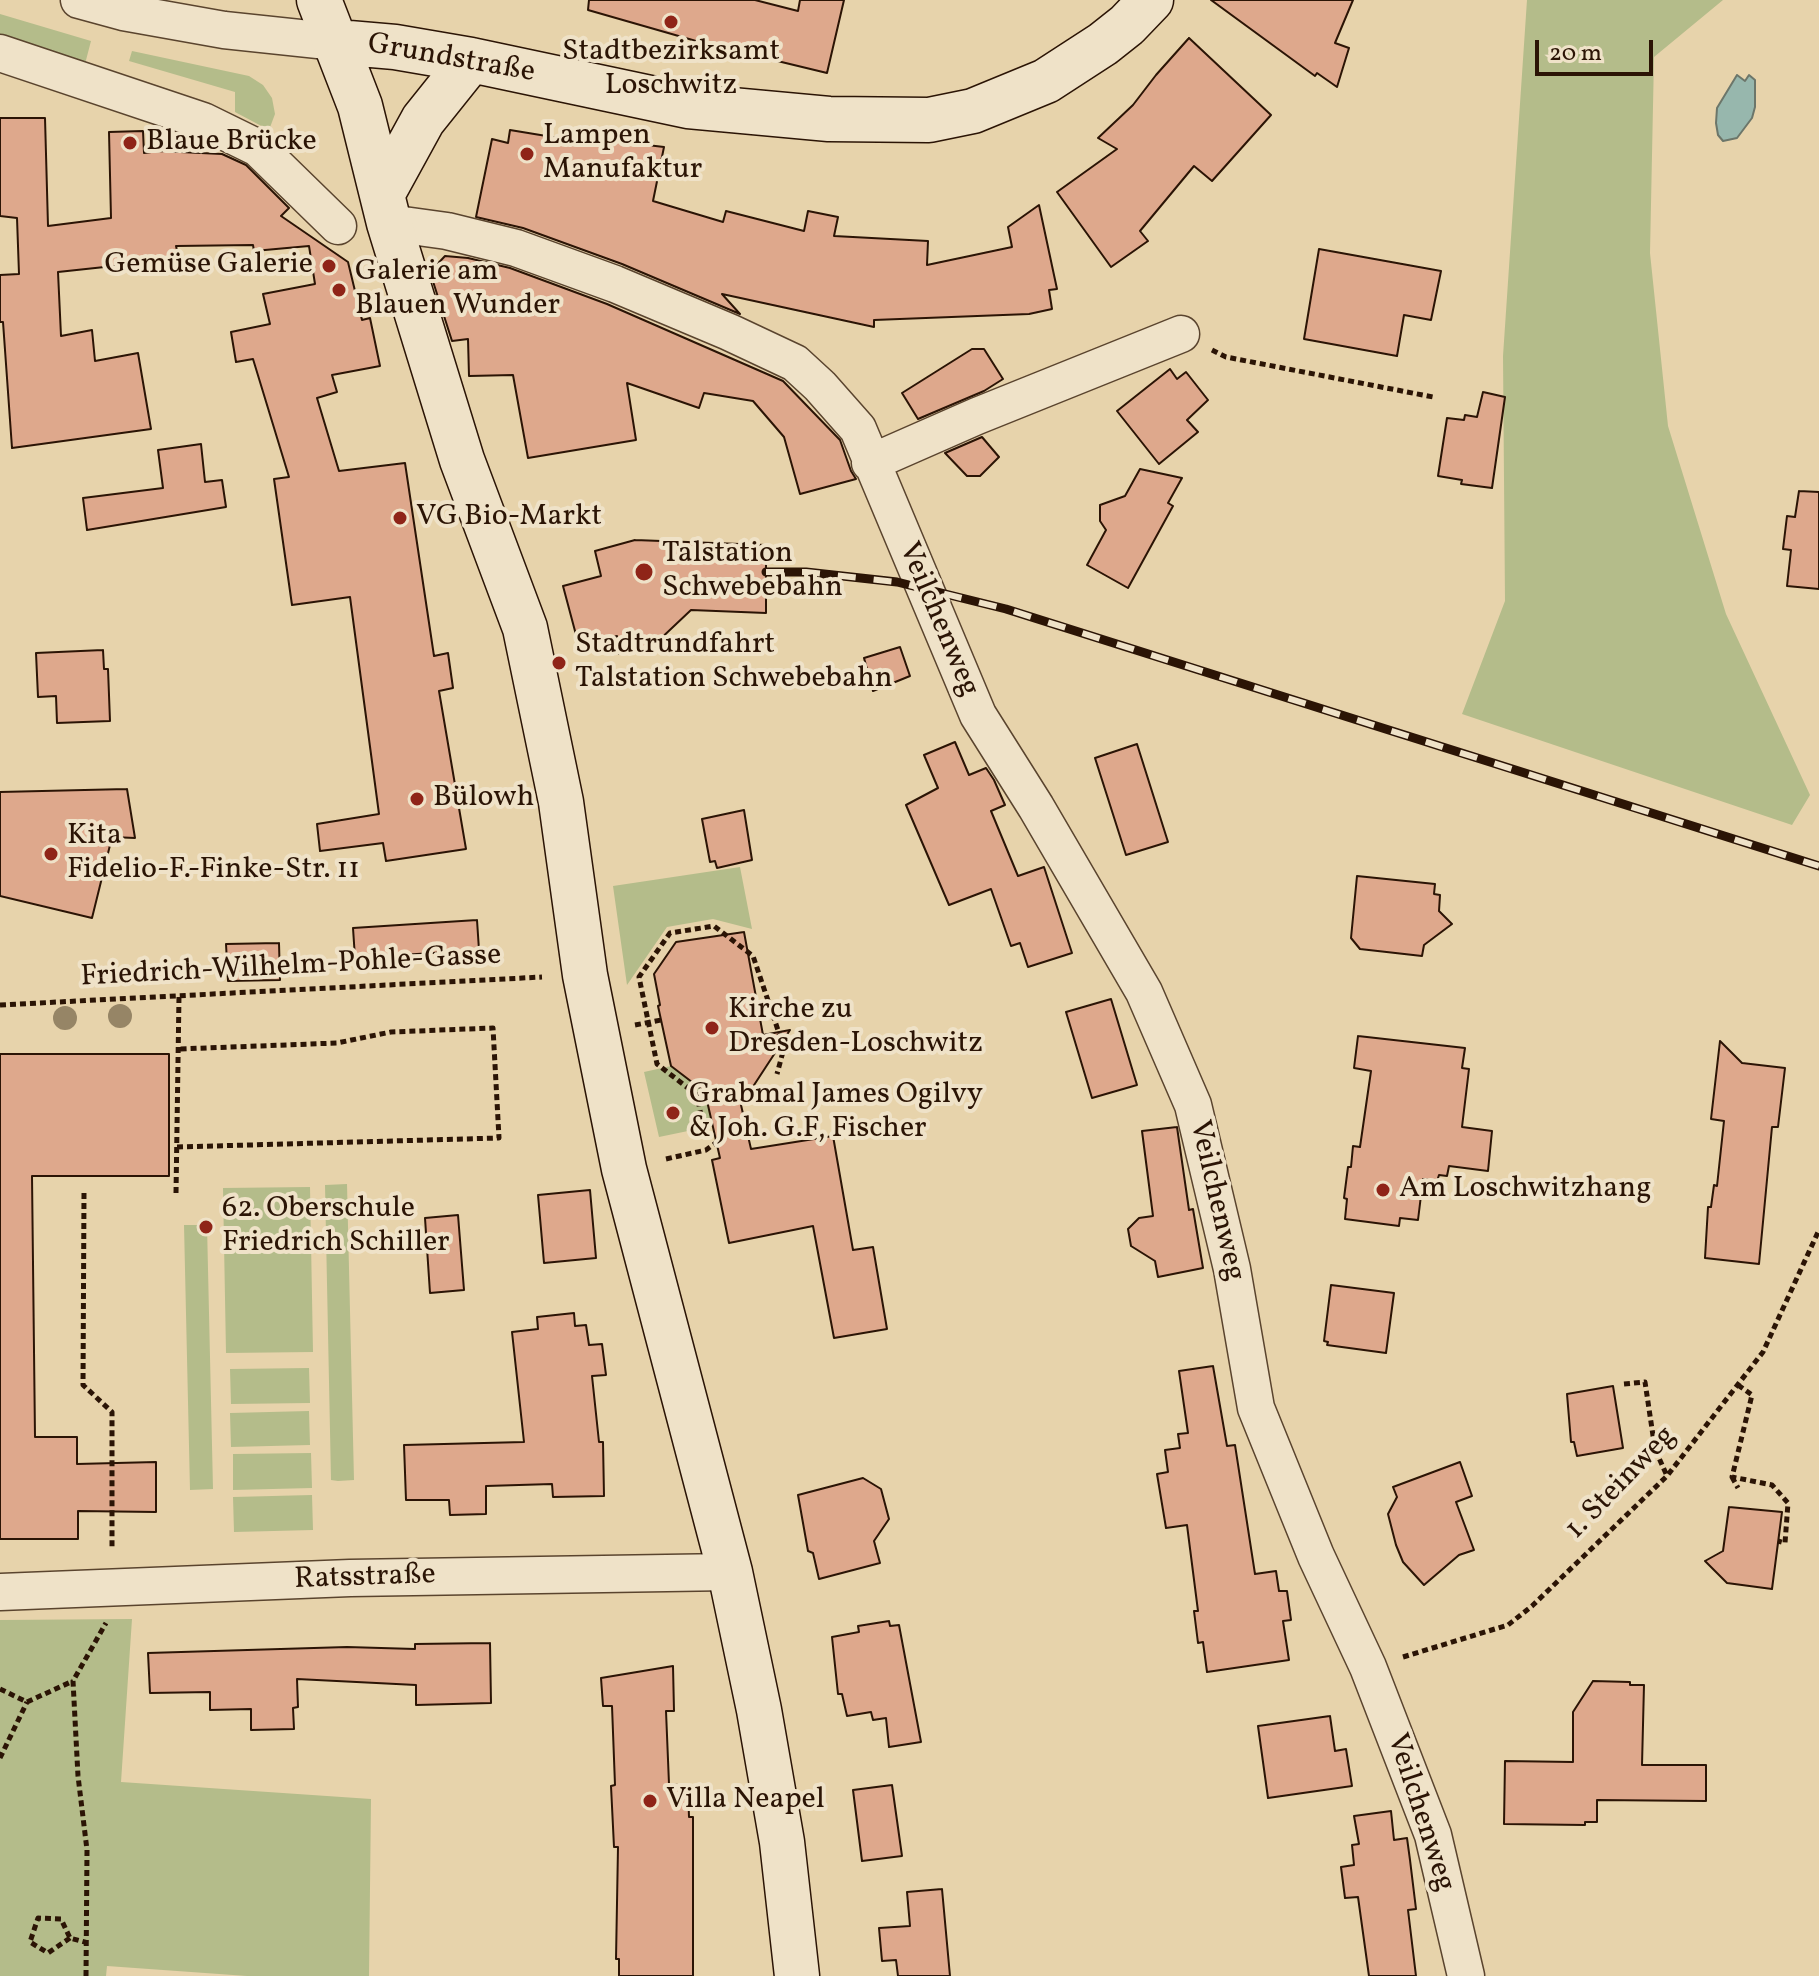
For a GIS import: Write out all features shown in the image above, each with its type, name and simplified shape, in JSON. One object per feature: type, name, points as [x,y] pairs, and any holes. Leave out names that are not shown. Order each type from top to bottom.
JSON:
[{"type":"main road","points":[[319,0],[360,106],[386,208],[462,460],[525,628],[561,802],[585,975],[627,1183],[730,1572],[759,1710],[782,1842],[797,1976]]},
{"type":"main road","name":"Grundstraße","points":[[337,42],[395,47],[471,60],[688,106],[829,119],[929,120],[973,111],[1046,81],[1103,44],[1151,0]]},
{"type":"main road","points":[[386,208],[423,120],[471,60]]},
{"type":"street","points":[[79,0],[123,12],[224,30],[337,42]]},
{"type":"street","points":[[0,53],[203,121],[258,148],[338,226]]},
{"type":"street","name":"Veilchenweg","points":[[386,208],[447,231],[516,248],[615,284],[729,332],[795,363],[858,429],[978,715],[1036,807],[1144,992],[1193,1105],[1232,1269],[1256,1408],[1316,1556],[1368,1667],[1433,1835],[1466,1976]]},
{"type":"street","points":[[870,463],[977,416],[1194,340]]},
{"type":"street","name":"Ratsstraße","points":[[0,1592],[350,1578],[730,1572]]},
{"type":"path","points":[[1194,340],[1226,357],[1433,397]]},
{"type":"path","points":[[703,1126],[697,1095],[657,1064],[639,977],[670,933],[714,926],[753,956],[784,1048],[777,1074]]},
{"type":"path","points":[[693,930],[695,940]]},
{"type":"path","name":"Friedrich-Wilhelm-Pohle-Gasse","points":[[0,1005],[585,975]]},
{"type":"path","points":[[176,1193],[179,996]]},
{"type":"path","points":[[639,1024],[661,1020]]},
{"type":"path","points":[[177,1147],[499,1138],[493,1028],[391,1032],[337,1043],[178,1049]]},
{"type":"path","points":[[654,1162],[706,1150],[724,1137],[747,1133]]},
{"type":"path","points":[[0,1758],[27,1702],[73,1681],[105,1629],[113,1588],[112,1412],[83,1385],[84,1193]]},
{"type":"path","name":"1. Steinweg","points":[[1368,1667],[1508,1625],[1532,1606],[1667,1476],[1763,1352],[1819,1230]]},
{"type":"path","points":[[1624,1384],[1645,1382],[1655,1449],[1667,1476]]},
{"type":"path","points":[[1738,1385],[1752,1395],[1732,1477],[1738,1488]]},
{"type":"path","points":[[1732,1477],[1772,1485],[1788,1503],[1785,1543],[1778,1541]]},
{"type":"path","points":[[73,1681],[78,1776],[87,1850],[86,1976]]},
{"type":"path","points":[[0,1689],[27,1702]]},
{"type":"path","points":[[70,1938],[48,1953],[30,1942],[38,1918],[61,1919],[70,1938],[88,1943]]},
{"type":"green space","points":[[1527,0],[1723,0],[1654,57],[1650,253],[1668,426],[1726,614],[1810,795],[1792,825],[1462,714],[1505,601],[1503,356]]},
{"type":"green space","points":[[0,14],[91,41],[85,64],[0,37]]},
{"type":"green space","points":[[132,51],[249,76],[263,85],[272,98],[275,114],[269,130],[235,112],[235,92],[129,61]]},
{"type":"green space","points":[[740,867],[752,929],[713,919],[667,927],[627,985],[613,886]]},
{"type":"green space","points":[[671,1066],[705,1092],[712,1126],[659,1137],[644,1072]]},
{"type":"green space","points":[[347,1184],[354,1480],[338,1481],[331,1480],[325,1185]]},
{"type":"green space","points":[[310,1187],[313,1352],[226,1353],[223,1188]]},
{"type":"green space","points":[[184,1225],[207,1225],[213,1489],[190,1490]]},
{"type":"green space","points":[[309,1368],[310,1403],[231,1404],[230,1369]]},
{"type":"green space","points":[[309,1411],[310,1445],[231,1447],[230,1413]]},
{"type":"green space","points":[[311,1453],[312,1488],[233,1490],[233,1454]]},
{"type":"green space","points":[[312,1495],[313,1530],[234,1532],[233,1497]]},
{"type":"green space","points":[[132,1619],[121,1782],[371,1799],[369,1976],[247,1976],[107,1966],[106,1976],[0,1976],[0,1620]]},
{"type":"water","points":[[1737,75],[1745,81],[1749,75],[1755,80],[1755,107],[1752,118],[1737,138],[1723,141],[1718,135],[1717,108]]},
{"type":"building","points":[[589,0],[755,0],[798,11],[800,0],[844,0],[827,73],[703,43],[588,10]]},
{"type":"building","points":[[1211,0],[1353,0],[1335,43],[1349,48],[1337,87],[1317,73],[1315,76]]},
{"type":"building","points":[[1189,38],[1271,115],[1212,181],[1194,166],[1140,231],[1148,241],[1111,267],[1057,192],[1117,149],[1098,138],[1133,105]]},
{"type":"building","points":[[0,118],[45,118],[48,226],[111,218],[109,132],[143,131],[144,153],[222,154],[246,165],[289,208],[281,216],[348,262],[362,320],[370,318],[380,366],[332,375],[337,392],[317,398],[339,471],[405,463],[434,656],[448,653],[453,688],[439,691],[466,849],[386,861],[383,843],[320,851],[317,824],[379,814],[350,597],[292,605],[274,479],[289,477],[253,359],[236,362],[231,332],[270,324],[263,294],[315,284],[309,246],[254,251],[253,245],[176,246],[179,259],[58,272],[61,336],[92,330],[95,361],[138,353],[151,429],[12,448],[3,322],[0,322],[0,275],[19,274],[17,218],[0,216]]},
{"type":"building","points":[[510,130],[595,144],[596,139],[664,147],[653,201],[723,222],[726,211],[804,231],[808,211],[838,217],[834,236],[928,241],[927,265],[1012,247],[1008,227],[1039,205],[1057,289],[1049,290],[1052,309],[1029,314],[874,320],[874,327],[722,294],[740,314],[622,264],[523,228],[476,217],[492,139],[508,143]]},
{"type":"building","points":[[1319,249],[1441,271],[1431,320],[1404,315],[1397,356],[1304,339]]},
{"type":"building","points":[[445,256],[510,268],[607,304],[783,381],[840,440],[856,479],[800,494],[784,437],[753,401],[704,393],[699,408],[627,383],[636,440],[528,458],[513,375],[469,376],[468,339],[452,341],[430,272]]},
{"type":"building","points":[[972,349],[984,349],[1003,379],[984,391],[918,419],[902,393]]},
{"type":"building","points":[[1170,369],[1177,379],[1186,372],[1208,400],[1187,420],[1198,432],[1159,464],[1117,411]]},
{"type":"building","points":[[1483,392],[1505,397],[1492,488],[1461,484],[1462,480],[1438,476],[1447,418],[1464,420],[1465,415],[1477,417]]},
{"type":"building","points":[[982,437],[999,457],[980,476],[967,476],[945,453]]},
{"type":"building","points":[[201,444],[205,482],[222,480],[226,507],[87,530],[83,498],[163,488],[158,450]]},
{"type":"building","points":[[1140,469],[1182,478],[1168,503],[1173,506],[1128,588],[1087,565],[1106,530],[1100,521],[1100,505],[1125,496]]},
{"type":"building","points":[[1799,491],[1819,492],[1819,589],[1787,586],[1791,550],[1783,549],[1787,516],[1795,517]]},
{"type":"building","points":[[635,540],[766,545],[766,613],[691,610],[655,644],[619,654],[617,636],[579,646],[563,586],[601,576],[595,551]]},
{"type":"building","points":[[900,647],[910,676],[873,691],[864,658]]},
{"type":"building","points":[[103,650],[104,669],[108,669],[110,721],[57,723],[56,696],[38,697],[36,653]]},
{"type":"building","points":[[955,742],[969,775],[986,768],[994,780],[1005,805],[991,811],[1018,876],[1044,867],[1072,953],[1028,967],[1020,943],[1011,946],[991,889],[949,905],[906,805],[938,788],[924,755]]},
{"type":"building","points":[[1137,744],[1168,842],[1126,855],[1095,758]]},
{"type":"building","name":"Kita Fidelio-F.-Finke-Str. 11","points":[[127,789],[135,838],[112,837],[92,918],[0,896],[0,792]]},
{"type":"building","points":[[744,810],[752,860],[717,868],[715,861],[710,862],[702,819]]},
{"type":"building","points":[[1357,876],[1435,884],[1434,894],[1440,895],[1439,911],[1452,924],[1424,945],[1422,956],[1360,949],[1351,938]]},
{"type":"building","points":[[477,920],[479,950],[355,958],[353,928]]},
{"type":"building","points":[[744,932],[763,1035],[790,1030],[741,1105],[751,1149],[833,1136],[853,1250],[873,1247],[887,1329],[834,1338],[813,1226],[729,1243],[712,1160],[720,1158],[705,1092],[671,1066],[654,974],[676,942]]},
{"type":"building","points":[[279,943],[280,980],[228,981],[226,944]]},
{"type":"building","points":[[1111,999],[1137,1085],[1092,1098],[1066,1012]]},
{"type":"building","points":[[1358,1036],[1465,1048],[1462,1068],[1469,1069],[1462,1127],[1492,1131],[1488,1171],[1449,1166],[1447,1176],[1439,1175],[1437,1181],[1423,1179],[1418,1220],[1400,1218],[1399,1226],[1345,1219],[1348,1167],[1351,1167],[1353,1146],[1360,1147],[1371,1071],[1354,1068]]},
{"type":"building","points":[[1720,1041],[1742,1063],[1785,1068],[1778,1127],[1772,1127],[1759,1264],[1705,1258],[1708,1207],[1711,1207],[1714,1185],[1717,1186],[1724,1121],[1711,1119]]},
{"type":"building","points":[[0,1054],[169,1054],[169,1176],[32,1176],[35,1437],[77,1437],[77,1464],[156,1462],[156,1512],[78,1511],[78,1539],[0,1539]]},
{"type":"building","points":[[1177,1127],[1189,1210],[1193,1209],[1203,1268],[1158,1277],[1155,1261],[1131,1246],[1128,1229],[1139,1218],[1153,1216],[1142,1131]]},
{"type":"building","points":[[590,1190],[596,1258],[544,1263],[538,1195]]},
{"type":"building","points":[[458,1215],[464,1290],[430,1293],[425,1218]]},
{"type":"building","points":[[1331,1285],[1394,1293],[1386,1353],[1327,1345],[1328,1342],[1324,1341]]},
{"type":"building","points":[[574,1313],[575,1326],[586,1325],[589,1345],[602,1344],[606,1375],[592,1376],[599,1442],[603,1442],[604,1496],[553,1497],[552,1484],[486,1486],[486,1514],[450,1515],[449,1500],[406,1500],[404,1445],[524,1442],[512,1332],[538,1329],[537,1317]]},
{"type":"building","points":[[1213,1366],[1227,1446],[1235,1445],[1255,1574],[1276,1571],[1279,1591],[1287,1591],[1291,1620],[1283,1621],[1289,1660],[1207,1672],[1203,1642],[1198,1643],[1194,1611],[1198,1611],[1187,1525],[1166,1528],[1157,1474],[1168,1472],[1165,1450],[1180,1448],[1178,1434],[1188,1433],[1179,1371]]},
{"type":"building","points":[[1613,1386],[1623,1448],[1577,1456],[1574,1442],[1571,1442],[1567,1394]]},
{"type":"building","points":[[1460,1462],[1472,1496],[1456,1502],[1474,1550],[1459,1555],[1424,1585],[1403,1562],[1396,1545],[1388,1514],[1397,1497],[1393,1487]]},
{"type":"building","points":[[863,1478],[881,1489],[889,1519],[874,1541],[880,1563],[819,1579],[813,1553],[808,1551],[798,1495]]},
{"type":"building","points":[[1729,1507],[1782,1512],[1772,1589],[1727,1583],[1705,1561],[1723,1551]]},
{"type":"building","points":[[889,1621],[890,1626],[899,1625],[921,1742],[889,1747],[886,1718],[873,1720],[871,1712],[847,1716],[842,1694],[838,1694],[832,1637],[859,1632],[858,1626]]},
{"type":"building","points":[[490,1643],[491,1703],[416,1705],[416,1685],[297,1679],[298,1707],[293,1708],[294,1729],[251,1730],[251,1709],[210,1710],[210,1692],[150,1693],[148,1653],[347,1647],[415,1649],[415,1644]]},
{"type":"building","points":[[673,1666],[674,1711],[666,1711],[669,1784],[688,1786],[689,1817],[693,1817],[693,1976],[619,1976],[619,1959],[616,1959],[618,1847],[614,1847],[611,1786],[615,1785],[612,1706],[603,1706],[601,1678]]},
{"type":"building","points":[[1593,1681],[1644,1685],[1642,1765],[1706,1765],[1706,1801],[1597,1800],[1597,1822],[1585,1822],[1585,1825],[1504,1824],[1505,1761],[1573,1762],[1573,1712]]},
{"type":"building","points":[[1330,1716],[1335,1751],[1346,1749],[1352,1786],[1268,1798],[1258,1726]]},
{"type":"building","points":[[892,1785],[902,1856],[862,1861],[853,1790]]},
{"type":"building","points":[[1391,1811],[1394,1840],[1407,1838],[1416,1909],[1408,1910],[1416,1976],[1369,1976],[1358,1897],[1345,1898],[1341,1867],[1354,1865],[1352,1845],[1359,1844],[1354,1816]]},
{"type":"building","points":[[942,1889],[950,1976],[898,1976],[896,1960],[882,1961],[879,1928],[910,1926],[907,1892]]},
{"type":"railway","points":[[766,572],[806,572],[897,582],[1006,609],[1819,866]]},
{"type":"place","name":"Stadtbezirksamt Loschwitz","points":[[671,22]]},
{"type":"place","name":"Blaue Brücke","points":[[130,143]]},
{"type":"place","name":"Lampen Manufaktur","points":[[527,154]]},
{"type":"place","name":"Gemüse Galerie","points":[[329,266]]},
{"type":"place","name":"Galerie am Blauen Wunder","points":[[339,290]]},
{"type":"place","name":"VG Bio-Markt","points":[[400,518]]},
{"type":"place","name":"Talstation Schwebebahn","points":[[644,572]]},
{"type":"place","name":"Stadtrundfahrt Talstation Schwebebahn","points":[[559,663]]},
{"type":"place","name":"Bülowh","points":[[417,799]]},
{"type":"place","name":"Kita Fidelio-F.-Finke-Str. 11","points":[[51,854]]},
{"type":"place","name":"Kirche zu Dresden-Loschwitz","points":[[712,1028]]},
{"type":"place","name":"Grabmal James Ogilvy & Joh. G.F, Fischer","points":[[673,1113]]},
{"type":"place","name":"Am Loschwitzhang","points":[[1383,1190]]},
{"type":"place","name":"62. Oberschule Friedrich Schiller","points":[[206,1227]]},
{"type":"place","name":"Villa Neapel","points":[[650,1801]]}]
